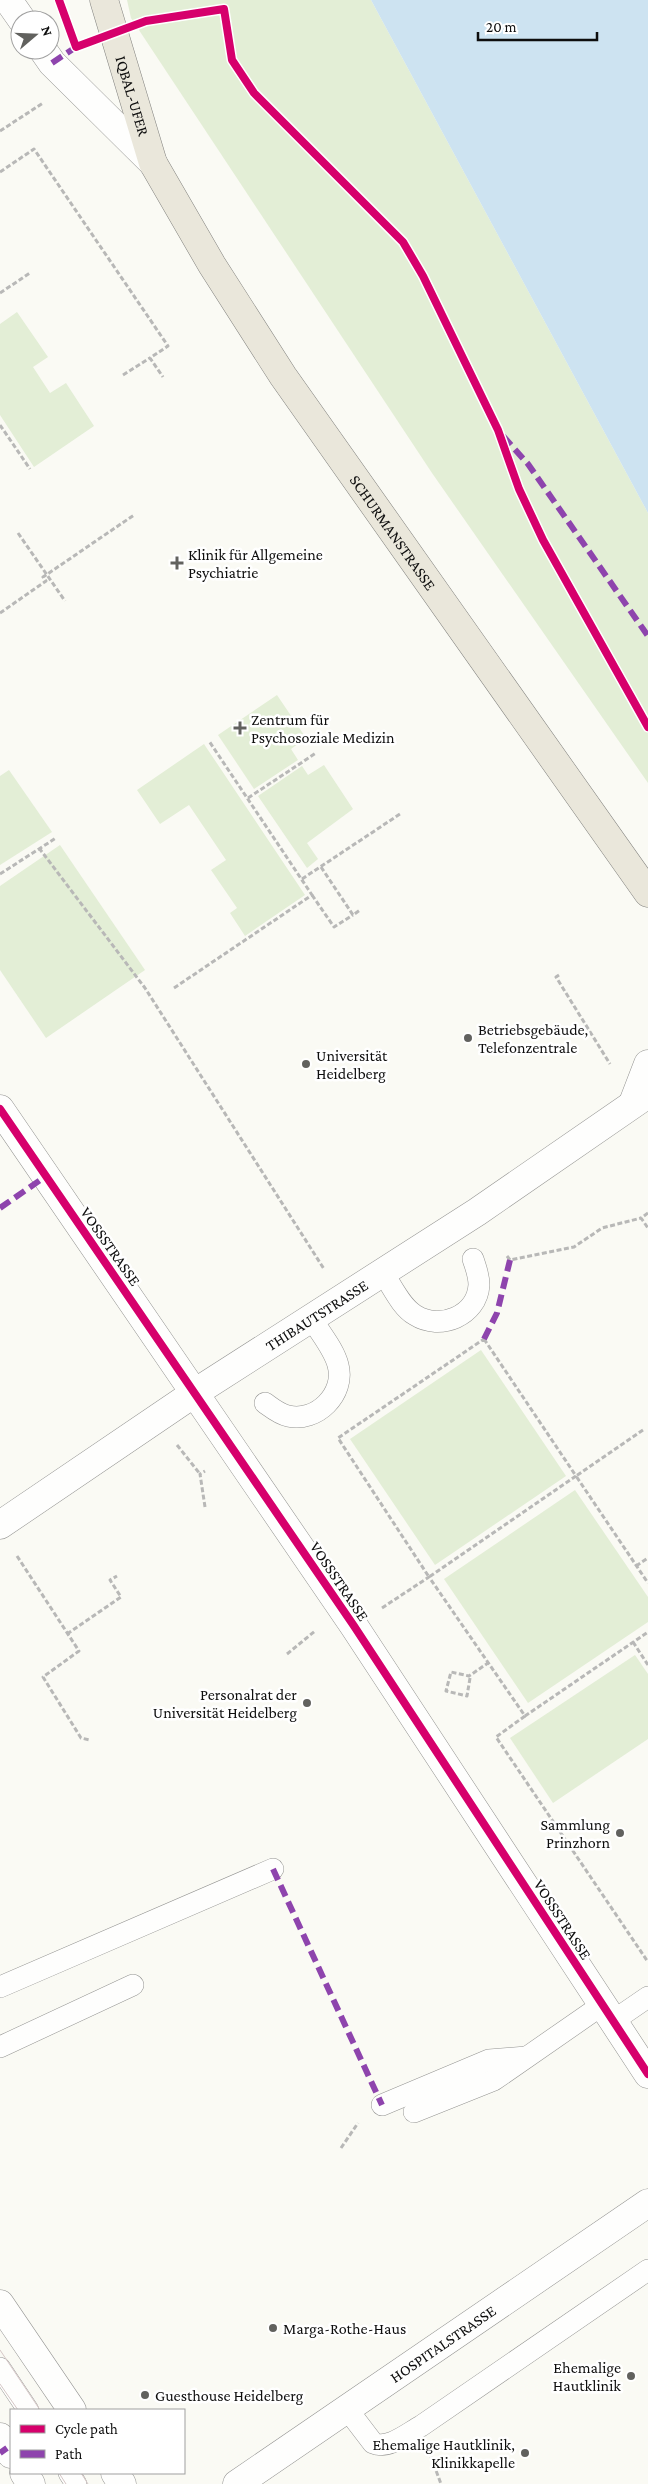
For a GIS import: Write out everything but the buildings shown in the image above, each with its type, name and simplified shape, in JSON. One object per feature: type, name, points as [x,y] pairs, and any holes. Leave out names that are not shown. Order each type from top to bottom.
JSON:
[{"type":"main road","name":"IQBAL-UFER","points":[[104,0],[153,163]]},
{"type":"main road","name":"SCHURMANSTRASSE","points":[[153,163],[212,265],[283,376],[648,893]]},
{"type":"street","points":[[50,60],[153,163]]},
{"type":"street","name":"THIBAUTSTRASSE","points":[[0,1526],[196,1392],[477,1212],[643,1100],[648,1064]]},
{"type":"street","name":"VOSSSTRASSE","points":[[0,1109],[196,1392],[354,1626],[648,2074]]},
{"type":"street","name":"HOSPITALSTRASSE","points":[[237,2484],[648,2203]]},
{"type":"street","points":[[0,2304],[71,2409]]},
{"type":"street","points":[[0,2438],[10,2453]]},
{"type":"lane","points":[[383,1273],[414,1315],[428,1321],[441,1322],[455,1319],[466,1311],[475,1300],[478,1279],[473,1259]]},
{"type":"lane","points":[[265,1403],[276,1411],[289,1416],[303,1416],[316,1412],[327,1404],[335,1393],[339,1380],[338,1366],[312,1319]]},
{"type":"lane","points":[[0,1987],[274,1869]]},
{"type":"lane","points":[[0,2047],[133,1984]]},
{"type":"lane","points":[[414,2112],[494,2080],[527,2057],[608,2013],[648,1997]]},
{"type":"lane","points":[[382,2105],[489,2060],[527,2057]]},
{"type":"lane","points":[[347,2410],[373,2443],[386,2445],[420,2426],[648,2270]]},
{"type":"lane","points":[[0,2368],[27,2409]]},
{"type":"path","points":[[0,131],[72,82]]},
{"type":"path","points":[[0,172],[34,149],[168,346],[123,375]]},
{"type":"path","points":[[0,293],[30,273]]},
{"type":"path","points":[[150,358],[163,377]]},
{"type":"path","points":[[0,425],[30,470]]},
{"type":"path","points":[[0,613],[46,581],[43,577],[46,574],[134,515]]},
{"type":"path","points":[[18,533],[65,602]]},
{"type":"path","points":[[209,741],[334,927],[360,910]]},
{"type":"path","points":[[248,798],[316,753]]},
{"type":"path","points":[[302,879],[400,814]]},
{"type":"path","points":[[0,874],[56,838]]},
{"type":"path","points":[[38,848],[145,988],[343,1298]]},
{"type":"path","points":[[321,867],[353,915]]},
{"type":"path","points":[[174,988],[312,895]]},
{"type":"path","points":[[559,974],[556,977],[610,1065]]},
{"type":"path","points":[[477,1212],[510,1260],[574,1247],[602,1228],[641,1218],[648,1212]]},
{"type":"path","points":[[641,1218],[648,1228]]},
{"type":"path","points":[[525,1716],[429,1577],[338,1438],[484,1339],[648,1583]]},
{"type":"path","points":[[354,1626],[429,1577],[643,1430]]},
{"type":"path","points":[[15,1554],[79,1651],[43,1677],[81,1738],[90,1740]]},
{"type":"path","points":[[636,1566],[648,1558]]},
{"type":"path","points":[[67,1634],[121,1598],[110,1580],[117,1576]]},
{"type":"path","points":[[648,1632],[496,1737],[648,1962]]},
{"type":"path","points":[[633,1642],[648,1665]]},
{"type":"path","points":[[470,1678],[467,1696],[446,1691],[451,1672],[469,1676],[488,1663]]},
{"type":"path","points":[[341,2148],[360,2120]]},
{"type":"green space","points":[[127,0],[371,0],[648,513],[648,783],[432,473],[131,18]]},
{"type":"green space","points":[[17,312],[48,357],[33,367],[50,393],[66,383],[94,426],[34,467],[0,415],[0,324]]},
{"type":"green space","points":[[277,695],[306,738],[291,749],[298,760],[254,789],[218,735]]},
{"type":"green space","points":[[204,744],[305,895],[245,936],[230,913],[237,908],[211,870],[226,860],[189,805],[160,824],[137,790]]},
{"type":"green space","points":[[324,765],[353,809],[307,843],[318,859],[307,868],[258,796],[302,766],[308,775]]},
{"type":"green space","points":[[9,770],[52,832],[0,865],[0,776]]},
{"type":"green space","points":[[60,845],[145,970],[46,1038],[0,970],[0,886]]},
{"type":"green space","points":[[481,1350],[566,1476],[435,1565],[350,1439]]},
{"type":"green space","points":[[575,1490],[648,1597],[648,1622],[528,1703],[444,1579]]},
{"type":"green space","points":[[635,1655],[648,1674],[648,1739],[553,1803],[510,1738]]},
{"type":"water","points":[[371,0],[648,0],[648,513]]},
{"type":"tram line","points":[[0,2350],[39,2409]]},
{"type":"tram line","points":[[0,2384],[17,2409]]},
{"type":"tram line","points":[[60,2474],[66,2484]]},
{"type":"tram line","points":[[82,2474],[88,2484]]},
{"type":"marked path","points":[[52,63],[76,47]]},
{"type":"marked path","points":[[503,436],[528,464],[648,636]]},
{"type":"marked path","points":[[0,1208],[46,1176]]},
{"type":"marked path","points":[[484,1339],[497,1313],[510,1260]]},
{"type":"marked path","points":[[273,1869],[382,2105]]},
{"type":"marked path","points":[[0,2453],[7,2448]]},
{"type":"cycle path","points":[[59,0],[76,47],[146,21],[224,9],[232,60],[254,93],[403,242],[423,276],[498,430],[519,489],[543,540],[648,727]]},
{"type":"cycle path","points":[[0,1109],[354,1626],[648,2074]]},
{"type":"place","name":"Klinik für Allgemeine Psychiatrie","points":[[177,563]]},
{"type":"place","name":"Zentrum für Psychosoziale Medizin","points":[[240,728]]},
{"type":"place","name":"Betriebsgebäude, Telefonzentrale","points":[[468,1038]]},
{"type":"place","name":"Universität Heidelberg","points":[[306,1064]]},
{"type":"place","name":"Personalrat der Universität Heidelberg","points":[[307,1703]]},
{"type":"place","name":"Sammlung Prinzhorn","points":[[620,1833]]},
{"type":"place","name":"Marga-Rothe-Haus","points":[[273,2328]]},
{"type":"place","name":"Ehemalige Hautklinik","points":[[631,2376]]},
{"type":"place","name":"Guesthouse Heidelberg","points":[[145,2395]]},
{"type":"place","name":"Ehemalige Hautklinik, Klinikkapelle","points":[[525,2453]]}]
